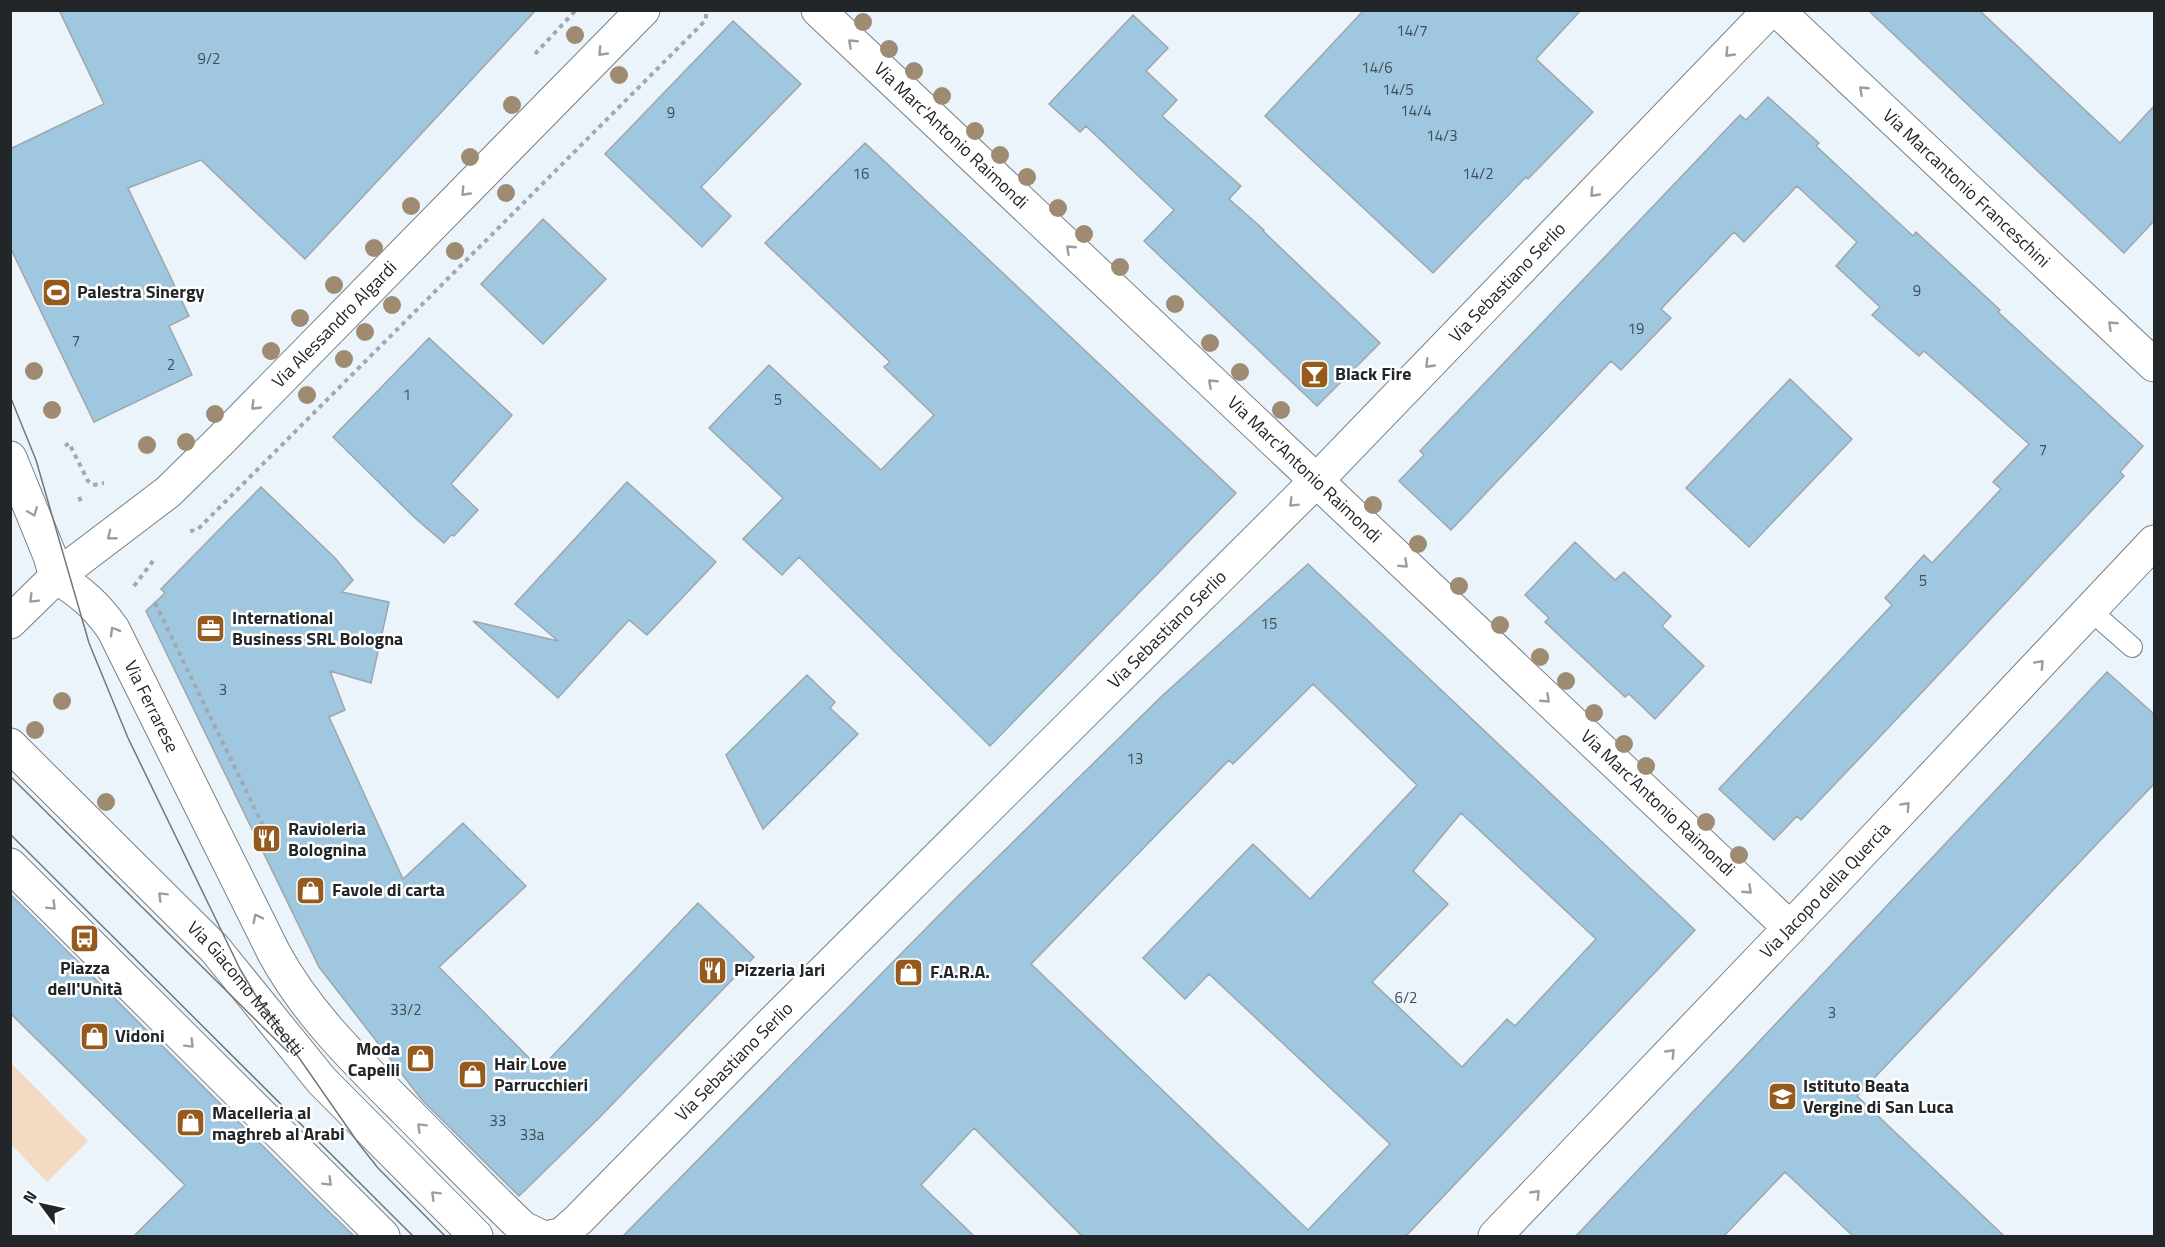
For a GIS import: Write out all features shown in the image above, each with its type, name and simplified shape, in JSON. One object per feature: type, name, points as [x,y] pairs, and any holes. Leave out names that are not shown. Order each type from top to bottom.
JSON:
[{"type":"street","name":"Via Alessandro Algardi","points":[[10,622],[56,577],[168,492],[643,10]]},
{"type":"street","name":"Via Marc'Antonio Raimondi","points":[[818,10],[1790,928]]},
{"type":"street","name":"Via Sebastiano Serlio","points":[[554,1236],[561,1235],[578,1220],[770,1025],[1316,481],[1770,10]]},
{"type":"street","name":"Via Marcantonio Franceschini","points":[[1777,10],[2154,365]]},
{"type":"street","points":[[10,458],[50,556],[56,577]]},
{"type":"street","name":"Via Jacopo della Quercia","points":[[1495,1236],[1790,928],[2154,542]]},
{"type":"street","name":"Via Ferrarese","points":[[56,577],[85,595],[99,609],[113,629],[283,970]]},
{"type":"street","name":"Via Giacomo Matteotti","points":[[10,745],[215,949],[322,1081],[476,1236]]},
{"type":"street","points":[[10,865],[383,1236]]},
{"type":"street","name":"Via Giacomo Matteotti","points":[[283,970],[313,1013],[354,1059],[523,1228],[540,1236]]},
{"type":"lane","points":[[2091,611],[2132,647]]},
{"type":"path","points":[[182,531],[197,530],[706,20],[706,10]]},
{"type":"path","points":[[138,580],[158,556]]},
{"type":"path","points":[[155,603],[273,847]]},
{"type":"shaded area","points":[[10,1062],[88,1141],[47,1182],[11,1144]]},
{"type":"building","points":[[59,10],[536,10],[305,259],[201,160],[128,188],[189,316],[169,326],[192,375],[94,422],[10,247],[10,149],[104,104]]},
{"type":"building","points":[[1364,10],[1581,10],[1536,59],[1593,112],[1433,273],[1265,116]]},
{"type":"building","points":[[1868,10],[1979,10],[2120,143],[2154,106],[2154,221],[2124,253]]},
{"type":"building","points":[[1133,15],[1168,48],[1146,71],[1177,100],[1162,116],[1241,186],[1229,199],[1380,343],[1317,406],[1144,241],[1174,210],[1086,126],[1080,132],[1049,104]]},
{"type":"building","points":[[733,21],[801,84],[701,187],[731,216],[702,247],[605,154]]},
{"type":"building","points":[[1768,97],[1819,143],[1816,146],[1913,236],[1916,232],[2000,310],[1998,312],[2143,446],[2120,472],[2124,476],[1926,688],[1801,820],[1797,816],[1774,840],[1719,789],[1892,605],[1885,598],[1924,555],[1932,563],[2001,489],[1993,482],[2029,444],[1924,351],[1919,356],[1872,315],[1880,307],[1836,266],[1857,242],[1797,186],[1744,242],[1734,232],[1661,309],[1671,318],[1621,370],[1611,361],[1451,530],[1399,481],[1424,455],[1420,451],[1740,115],[1746,120]]},
{"type":"building","points":[[865,143],[1236,493],[990,746],[799,557],[782,575],[743,539],[783,498],[709,428],[769,365],[881,470],[934,415],[884,367],[890,362],[765,243]]},
{"type":"building","points":[[543,219],[606,279],[543,344],[481,284]]},
{"type":"building","points":[[429,338],[512,415],[451,484],[478,510],[454,536],[451,535],[444,543],[415,518],[333,437]]},
{"type":"building","points":[[1790,379],[1852,439],[1749,547],[1686,488]]},
{"type":"building","points":[[627,482],[716,562],[647,635],[629,620],[558,698],[473,621],[558,641],[515,604]]},
{"type":"building","points":[[261,487],[335,558],[353,580],[342,592],[389,602],[371,683],[330,671],[345,710],[329,717],[403,879],[463,823],[526,886],[439,967],[540,1069],[698,903],[754,957],[599,1118],[519,1196],[422,1100],[319,967],[146,611],[165,593],[161,589]]},
{"type":"building","points":[[1575,542],[1615,580],[1624,572],[1671,616],[1662,626],[1704,666],[1655,719],[1629,694],[1625,697],[1545,622],[1549,618],[1525,595]]},
{"type":"building","points":[[1308,564],[1695,930],[1406,1236],[1082,1236],[974,1128],[921,1185],[974,1236],[623,1236],[958,896],[1162,696]],"holes":[[[1313,684],[1417,785],[1310,899],[1253,844],[1143,958],[1185,999],[1209,974],[1390,1144],[1308,1230],[1031,964],[1229,760],[1233,764]],[[1461,813],[1596,939],[1515,1026],[1507,1019],[1462,1067],[1372,982],[1448,904],[1413,871]]]},
{"type":"building","points":[[2107,672],[2154,714],[2154,784],[1857,1096],[2004,1236],[1853,1236],[1785,1172],[1724,1236],[1576,1236]]},
{"type":"building","points":[[807,675],[835,702],[830,708],[858,734],[763,829],[726,755]]},
{"type":"building","points":[[10,894],[354,1236],[134,1236],[185,1185],[10,1013]]},
{"type":"tram line","points":[[10,396],[36,460],[89,643],[128,738],[240,969],[256,996],[359,1144],[378,1168],[445,1236]]},
{"type":"tram line","points":[[10,776],[288,1052]]},
{"type":"tram line","points":[[10,834],[413,1236]]},
{"type":"place","name":"Palestra Sinergy","points":[[56,292]]},
{"type":"place","name":"Black Fire","points":[[1314,374]]},
{"type":"place","name":"International Business SRL Bologna","points":[[211,628]]},
{"type":"place","name":"Ravioleria Bolognina","points":[[267,839]]},
{"type":"place","name":"Favole di carta","points":[[311,890]]},
{"type":"place","name":"Piazza dell'Unità","points":[[85,939]]},
{"type":"place","name":"Pizzeria Jari","points":[[713,970]]},
{"type":"place","name":"F.A.R.A.","points":[[909,972]]},
{"type":"place","name":"Vidoni","points":[[94,1036]]},
{"type":"place","name":"Moda Capelli","points":[[421,1059]]},
{"type":"place","name":"Hair Love Parrucchieri","points":[[473,1074]]},
{"type":"place","name":"Istituto Beata Vergine di San Luca","points":[[1782,1096]]},
{"type":"place","name":"Macelleria al maghreb al Arabi","points":[[191,1123]]}]
